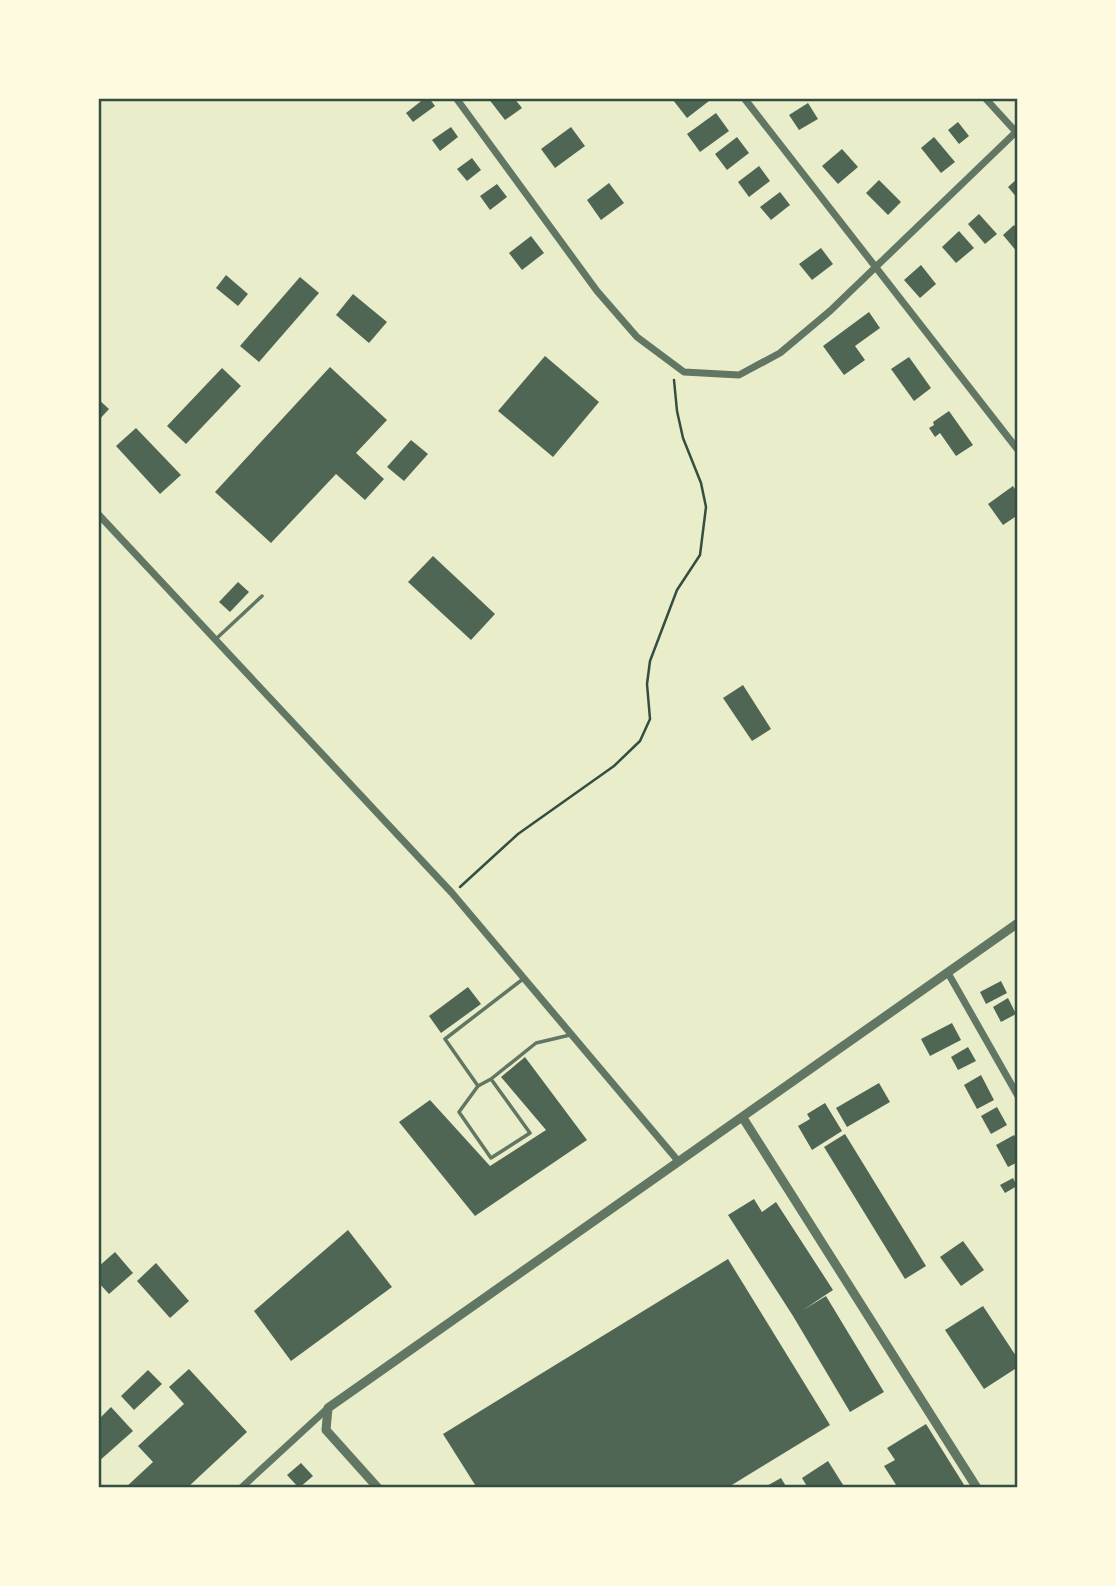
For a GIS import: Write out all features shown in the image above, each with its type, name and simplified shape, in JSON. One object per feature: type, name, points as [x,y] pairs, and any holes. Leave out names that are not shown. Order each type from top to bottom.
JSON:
[{"type":"street","points":[[456,98],[597,291],[637,337],[684,372],[739,375],[780,353],[830,311],[1017,132],[985,98]]},
{"type":"street","points":[[744,98],[1018,450]]},
{"type":"street","points":[[98,514],[452,894],[680,1162]]},
{"type":"street","points":[[241,1488],[328,1408],[1018,923]]},
{"type":"street","points":[[948,973],[1018,1096]]},
{"type":"street","points":[[743,1118],[977,1488]]},
{"type":"street","points":[[328,1408],[326,1430],[378,1488]]},
{"type":"lane","points":[[215,640],[262,596]]},
{"type":"lane","points":[[478,1086],[445,1038],[524,978]]},
{"type":"lane","points":[[491,1079],[530,1133],[491,1158],[459,1112],[478,1086],[491,1079],[536,1043],[572,1035]]},
{"type":"path","points":[[452,894],[518,834],[614,766],[640,741],[650,719],[647,684],[650,661],[677,590],[700,555],[706,507],[701,483],[683,438],[671,362]]},
{"type":"building","points":[[425,98],[429,98],[435,106],[413,122],[406,113]]},
{"type":"building","points":[[488,98],[514,98],[522,108],[505,120]]},
{"type":"building","points":[[707,98],[709,101],[687,118],[673,100]]},
{"type":"building","points":[[808,103],[818,119],[799,130],[789,115]]},
{"type":"building","points":[[716,113],[729,131],[700,152],[687,134]]},
{"type":"building","points":[[958,122],[969,136],[959,144],[948,130]]},
{"type":"building","points":[[451,127],[458,137],[440,151],[432,140]]},
{"type":"building","points":[[571,127],[585,146],[555,168],[541,149]]},
{"type":"building","points":[[737,137],[749,153],[727,170],[715,154]]},
{"type":"building","points":[[934,137],[955,162],[941,173],[921,148]]},
{"type":"building","points":[[842,149],[858,167],[838,184],[822,166]]},
{"type":"building","points":[[472,158],[481,170],[467,181],[457,169]]},
{"type":"building","points":[[759,166],[770,181],[749,197],[738,182]]},
{"type":"building","points":[[1018,178],[1018,199],[1008,187]]},
{"type":"building","points":[[879,180],[901,202],[888,215],[866,193]]},
{"type":"building","points":[[609,183],[624,203],[601,220],[587,200]]},
{"type":"building","points":[[497,184],[507,197],[490,210],[480,196]]},
{"type":"building","points":[[780,192],[790,205],[771,220],[760,207]]},
{"type":"building","points":[[979,214],[997,234],[985,244],[968,224]]},
{"type":"building","points":[[1014,225],[1018,230],[1018,253],[1003,235]]},
{"type":"building","points":[[959,231],[974,248],[956,263],[942,247]]},
{"type":"building","points":[[531,236],[544,253],[522,270],[509,253]]},
{"type":"building","points":[[821,248],[833,264],[812,280],[799,264]]},
{"type":"building","points":[[921,265],[936,284],[920,298],[904,280]]},
{"type":"building","points":[[226,275],[248,294],[238,306],[216,288]]},
{"type":"building","points":[[300,277],[319,293],[259,362],[240,346]]},
{"type":"building","points":[[353,294],[387,322],[369,343],[336,315]]},
{"type":"building","points":[[869,312],[880,328],[855,346],[865,360],[844,375],[823,346]]},
{"type":"building","points":[[545,356],[599,402],[553,457],[498,411]]},
{"type":"building","points":[[909,357],[931,388],[914,401],[891,369]]},
{"type":"building","points":[[330,367],[387,420],[356,453],[384,479],[365,500],[336,474],[271,543],[215,492]]},
{"type":"building","points":[[222,368],[241,386],[186,444],[167,426]]},
{"type":"building","points":[[98,399],[109,409],[98,421]]},
{"type":"building","points":[[949,411],[973,445],[956,456],[940,433],[935,437],[929,428]]},
{"type":"building","points":[[136,428],[181,475],[160,494],[116,446]]},
{"type":"building","points":[[411,440],[428,454],[404,481],[387,467]]},
{"type":"building","points":[[1013,486],[1018,494],[1018,515],[1003,525],[988,504]]},
{"type":"building","points":[[433,556],[495,614],[471,640],[408,582]]},
{"type":"building","points":[[238,582],[249,592],[230,612],[219,602]]},
{"type":"building","points":[[743,685],[771,729],[752,741],[723,698]]},
{"type":"building","points":[[1001,981],[1007,993],[986,1004],[980,992]]},
{"type":"building","points":[[468,987],[481,1004],[441,1033],[429,1016]]},
{"type":"building","points":[[1008,998],[1016,1014],[1001,1022],[993,1007]]},
{"type":"building","points":[[952,1023],[961,1040],[930,1056],[921,1039]]},
{"type":"building","points":[[968,1047],[976,1061],[958,1070],[951,1057]]},
{"type":"building","points":[[525,1057],[587,1140],[475,1216],[399,1122],[430,1100],[490,1166],[546,1130],[501,1077]]},
{"type":"building","points":[[981,1075],[994,1100],[977,1109],[964,1085]]},
{"type":"building","points":[[879,1083],[890,1102],[847,1127],[836,1108]]},
{"type":"building","points":[[825,1103],[842,1131],[812,1150],[798,1126],[810,1119],[807,1114]]},
{"type":"building","points":[[997,1107],[1007,1125],[991,1134],[981,1116]]},
{"type":"building","points":[[845,1134],[926,1266],[905,1279],[824,1147]]},
{"type":"building","points":[[1014,1135],[1018,1142],[1018,1162],[1008,1167],[996,1145]]},
{"type":"building","points":[[1013,1178],[1017,1186],[1005,1193],[1000,1185]]},
{"type":"building","points":[[754,1199],[762,1212],[776,1202],[833,1290],[803,1310],[826,1296],[884,1392],[850,1412],[728,1215]]},
{"type":"building","points":[[348,1230],[392,1287],[291,1361],[254,1311]]},
{"type":"building","points":[[963,1241],[984,1270],[961,1286],[940,1257]]},
{"type":"building","points":[[115,1252],[133,1273],[109,1294],[98,1282],[98,1267]]},
{"type":"building","points":[[728,1259],[830,1425],[727,1488],[477,1488],[443,1434]]},
{"type":"building","points":[[156,1263],[189,1301],[170,1318],[137,1281]]},
{"type":"building","points":[[983,1306],[1018,1359],[1018,1367],[984,1389],[945,1330]]},
{"type":"building","points":[[189,1369],[247,1432],[187,1488],[125,1488],[153,1462],[138,1446],[184,1404],[169,1387]]},
{"type":"building","points":[[148,1370],[162,1384],[134,1410],[121,1396]]},
{"type":"building","points":[[111,1407],[133,1431],[98,1462],[98,1420]]},
{"type":"building","points":[[926,1424],[966,1488],[898,1488],[884,1466],[895,1460],[887,1448]]},
{"type":"building","points":[[828,1461],[845,1488],[808,1488],[802,1478]]},
{"type":"building","points":[[301,1463],[313,1476],[299,1488],[287,1475]]},
{"type":"building","points":[[781,1478],[787,1488],[763,1488]]}]
